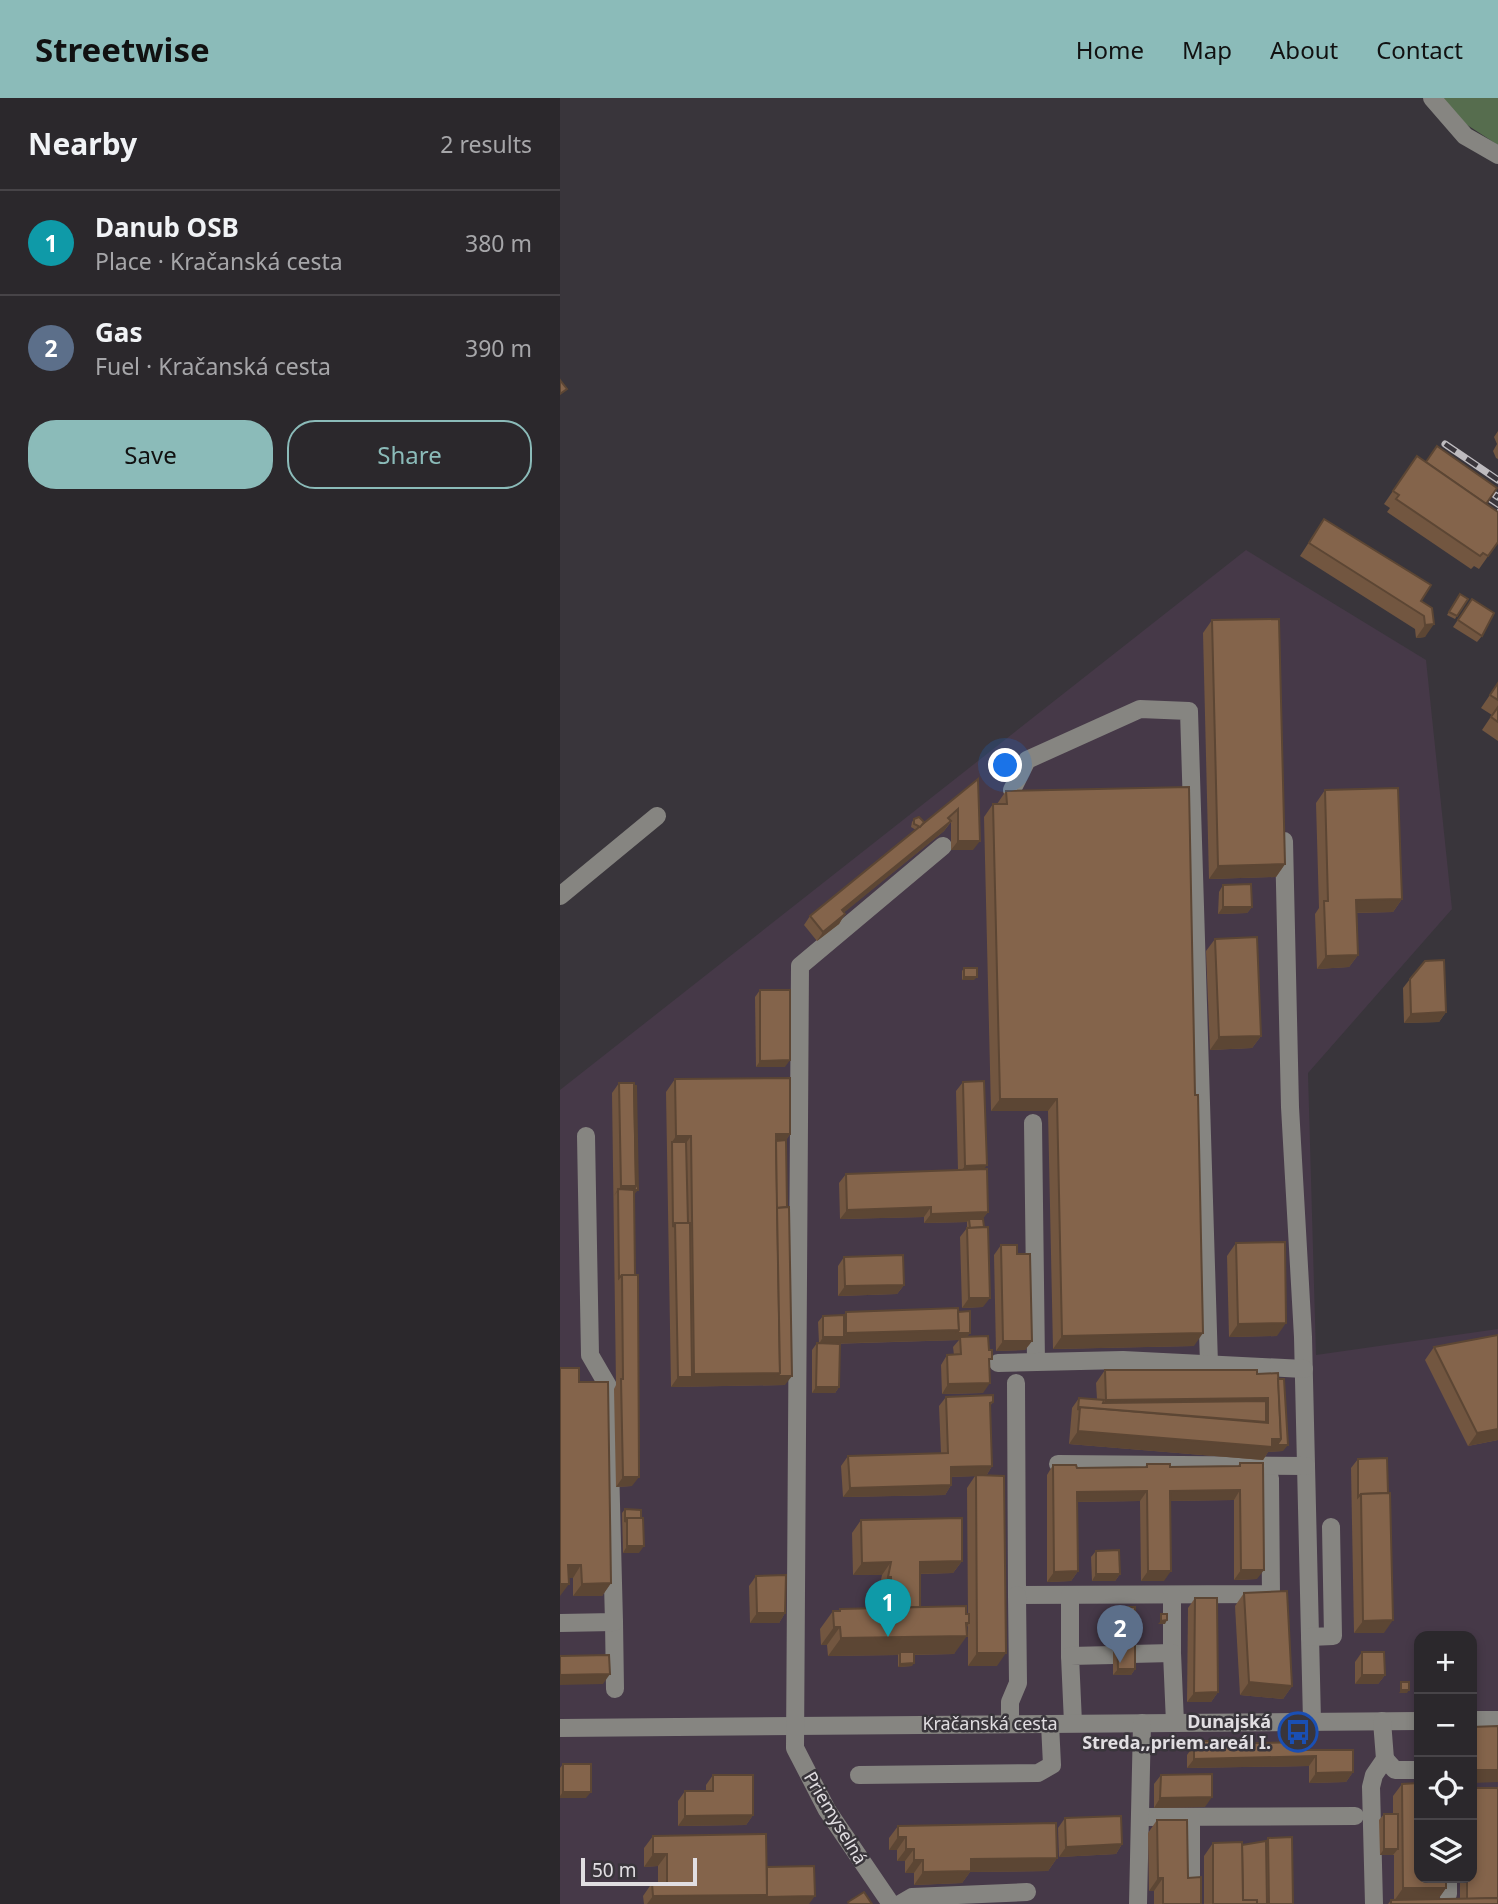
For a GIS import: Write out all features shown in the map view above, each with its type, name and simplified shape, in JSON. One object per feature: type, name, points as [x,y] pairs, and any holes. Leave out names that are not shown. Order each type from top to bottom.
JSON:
[{"type":"street","points":[[1432,98],[1465,136],[1498,155]]},
{"type":"street","points":[[1012,790],[1027,760],[1140,709],[1189,711],[1209,1364]]},
{"type":"street","points":[[560,896],[657,816]]},
{"type":"street","points":[[1284,821],[1290,1107],[1304,1369],[1312,1721]]},
{"type":"street","name":"Priemyselná","points":[[891,1904],[827,1810],[795,1748],[800,966],[943,846]]},
{"type":"street","points":[[1033,1123],[1036,1362]]},
{"type":"street","points":[[586,1136],[590,1355],[608,1386],[615,1689]]},
{"type":"street","points":[[998,1363],[1122,1360],[1304,1369]]},
{"type":"street","points":[[1010,1724],[1010,1702],[1018,1683],[1016,1383]]},
{"type":"street","points":[[1058,1464],[1306,1466]]},
{"type":"street","points":[[1017,1595],[1271,1594],[1270,1478]]},
{"type":"street","points":[[1310,1637],[1333,1636],[1331,1527]]},
{"type":"street","points":[[1070,1595],[1073,1723]]},
{"type":"street","points":[[1172,1595],[1175,1723]]},
{"type":"street","points":[[560,1623],[614,1622]]},
{"type":"street","points":[[1070,1656],[1172,1653]]},
{"type":"street","points":[[1477,1720],[1498,1720]]},
{"type":"street","points":[[1382,1721],[1385,1759],[1395,1770],[1414,1770]]},
{"type":"street","name":"Kračanská cesta","points":[[560,1728],[1414,1721]]},
{"type":"street","points":[[1138,1904],[1142,1723]]},
{"type":"street","points":[[859,1775],[1038,1773],[1052,1765],[1050,1724]]},
{"type":"street","points":[[1374,1904],[1371,1787],[1374,1775],[1385,1759]]},
{"type":"street","points":[[1140,1817],[1355,1816]]},
{"type":"street","points":[[1191,1817],[1191,1880]]},
{"type":"street","points":[[900,1904],[912,1897],[1027,1892]]},
{"type":"shaded area","points":[[1246,550],[1426,660],[1452,909],[1308,1073],[1316,1355],[1498,1329],[1498,1904],[560,1904],[560,1090]]},
{"type":"green space","points":[[1433,98],[1498,98],[1498,145],[1441,108]]},
{"type":"building","points":[[560,380],[567,389],[560,394]]},
{"type":"building","points":[[1437,446],[1497,488],[1486,504],[1426,462]]},
{"type":"building","points":[[1417,456],[1498,512],[1498,542],[1488,556],[1483,553],[1480,556],[1396,499],[1399,495],[1393,491]]},
{"type":"building","points":[[1324,519],[1431,585],[1421,601],[1432,608],[1434,624],[1425,625],[1424,616],[1309,543]]},
{"type":"building","points":[[1460,594],[1468,599],[1457,616],[1449,612]]},
{"type":"building","points":[[1472,599],[1494,613],[1482,636],[1458,620]]},
{"type":"building","points":[[1279,619],[1285,864],[1218,866],[1212,620]]},
{"type":"building","points":[[1498,683],[1498,700],[1490,695]]},
{"type":"building","points":[[1498,707],[1498,722],[1491,717]]},
{"type":"building","points":[[978,779],[980,841],[958,841],[958,809],[948,818],[951,821],[842,910],[845,914],[823,932],[810,916]]},
{"type":"building","points":[[1189,787],[1203,1333],[1062,1336],[1057,1099],[1000,1099],[993,804],[1007,804],[1006,791]]},
{"type":"building","points":[[1398,788],[1402,899],[1356,900],[1358,955],[1326,956],[1324,901],[1328,901],[1325,790]]},
{"type":"building","points":[[919,817],[924,822],[920,827],[914,824],[914,819]]},
{"type":"building","points":[[1251,884],[1252,907],[1223,907],[1223,885]]},
{"type":"building","points":[[1257,937],[1261,1036],[1219,1037],[1215,939]]},
{"type":"building","points":[[1444,960],[1446,1012],[1411,1014],[1410,979],[1425,961]]},
{"type":"building","points":[[964,968],[977,968],[977,977],[964,977]]},
{"type":"building","points":[[760,990],[790,990],[790,1060],[760,1061]]},
{"type":"building","points":[[790,1078],[790,1134],[776,1134],[780,1373],[694,1374],[691,1136],[676,1136],[675,1079]]},
{"type":"building","points":[[984,1081],[987,1165],[965,1166],[963,1082]]},
{"type":"building","points":[[619,1083],[634,1083],[636,1186],[621,1186]]},
{"type":"building","points":[[636,1086],[638,1190],[634,1190]]},
{"type":"building","points":[[786,1140],[787,1207],[777,1208],[776,1141]]},
{"type":"building","points":[[672,1142],[686,1142],[688,1223],[675,1223],[673,1227]]},
{"type":"building","points":[[987,1169],[988,1212],[931,1214],[931,1207],[847,1210],[846,1174]]},
{"type":"building","points":[[618,1189],[634,1190],[635,1275],[622,1275],[619,1278]]},
{"type":"building","points":[[789,1207],[792,1376],[777,1376],[780,1373],[777,1208]]},
{"type":"building","points":[[969,1219],[983,1219],[984,1227],[970,1228]]},
{"type":"building","points":[[675,1223],[690,1223],[692,1377],[678,1377]]},
{"type":"building","points":[[988,1227],[990,1298],[969,1298],[967,1228]]},
{"type":"building","points":[[1285,1242],[1286,1323],[1238,1324],[1236,1243]]},
{"type":"building","points":[[1001,1245],[1017,1245],[1017,1254],[1030,1254],[1032,1341],[1003,1341]]},
{"type":"building","points":[[903,1255],[904,1285],[845,1286],[844,1257]]},
{"type":"building","points":[[622,1275],[638,1275],[639,1477],[623,1477]]},
{"type":"building","points":[[958,1308],[959,1330],[846,1333],[846,1312]]},
{"type":"building","points":[[970,1311],[970,1333],[957,1333],[958,1312]]},
{"type":"building","points":[[844,1315],[844,1337],[823,1337],[823,1316]]},
{"type":"building","points":[[1498,1335],[1498,1429],[1477,1433],[1434,1347]]},
{"type":"building","points":[[988,1336],[989,1350],[992,1350],[992,1359],[989,1359],[990,1383],[948,1384],[947,1355],[961,1354],[960,1337]]},
{"type":"building","points":[[817,1343],[840,1344],[839,1387],[816,1387]]},
{"type":"building","points":[[560,1368],[579,1368],[579,1382],[608,1382],[611,1583],[582,1584],[581,1565],[568,1565],[569,1584],[560,1584]]},
{"type":"building","points":[[1105,1370],[1257,1370],[1257,1374],[1278,1373],[1281,1439],[1272,1439],[1272,1447],[1078,1431],[1080,1407],[1268,1423],[1268,1398],[1106,1400]]},
{"type":"building","points":[[1278,1379],[1284,1379],[1288,1445],[1277,1445],[1281,1439]]},
{"type":"building","points":[[993,1395],[993,1402],[990,1403],[992,1466],[951,1467],[951,1485],[850,1488],[848,1456],[948,1453],[946,1397]]},
{"type":"building","points":[[1079,1398],[1104,1400],[1103,1403],[1266,1401],[1266,1422],[1080,1407],[1078,1410]]},
{"type":"building","points":[[1387,1458],[1388,1493],[1361,1494],[1358,1497],[1358,1459]]},
{"type":"building","points":[[1240,1463],[1263,1463],[1264,1570],[1241,1570],[1240,1490],[1170,1491],[1171,1571],[1148,1571],[1147,1491],[1077,1492],[1078,1571],[1054,1572],[1053,1465],[1076,1465],[1077,1468],[1147,1467],[1147,1464],[1170,1464],[1170,1467],[1240,1466]]},
{"type":"building","points":[[976,1475],[1004,1476],[1006,1653],[977,1653]]},
{"type":"building","points":[[1390,1493],[1393,1620],[1363,1621],[1361,1494]]},
{"type":"building","points":[[625,1509],[641,1510],[641,1518],[627,1518],[625,1522]]},
{"type":"building","points":[[627,1518],[643,1518],[644,1546],[627,1546]]},
{"type":"building","points":[[962,1518],[962,1561],[920,1562],[920,1607],[892,1608],[891,1577],[888,1577],[891,1562],[862,1563],[861,1520]]},
{"type":"building","points":[[1119,1550],[1120,1574],[1096,1574],[1096,1551]]},
{"type":"building","points":[[786,1575],[785,1613],[757,1613],[756,1576]]},
{"type":"building","points":[[1287,1591],[1292,1686],[1249,1682],[1244,1593]]},
{"type":"building","points":[[1195,1598],[1217,1598],[1218,1692],[1194,1693]]},
{"type":"building","points":[[966,1606],[966,1614],[969,1614],[969,1623],[966,1623],[967,1636],[841,1638],[840,1627],[834,1627],[833,1611],[840,1609]]},
{"type":"building","points":[[1117,1607],[1135,1607],[1135,1626],[1117,1626]]},
{"type":"building","points":[[1161,1614],[1167,1614],[1167,1620],[1161,1621]]},
{"type":"building","points":[[1117,1632],[1135,1632],[1135,1669],[1118,1669]]},
{"type":"building","points":[[900,1652],[914,1652],[914,1663],[900,1664]]},
{"type":"building","points":[[1362,1652],[1384,1652],[1385,1675],[1362,1675]]},
{"type":"building","points":[[609,1655],[610,1674],[560,1675],[560,1656]]},
{"type":"building","points":[[1401,1682],[1409,1682],[1409,1690],[1401,1690]]},
{"type":"building","points":[[1498,1726],[1498,1770],[1477,1770],[1477,1727]]},
{"type":"building","points":[[1203,1741],[1209,1741],[1209,1744],[1306,1742],[1306,1750],[1353,1750],[1353,1772],[1316,1773],[1316,1756],[1194,1759],[1194,1745],[1203,1745]]},
{"type":"building","points":[[563,1764],[591,1764],[591,1792],[563,1792]]},
{"type":"building","points":[[1212,1774],[1212,1797],[1160,1798],[1161,1775]]},
{"type":"building","points":[[713,1775],[753,1775],[753,1815],[685,1816],[685,1791],[713,1791]]},
{"type":"building","points":[[1414,1783],[1414,1883],[1446,1883],[1446,1888],[1403,1888],[1402,1784]]},
{"type":"building","points":[[1477,1788],[1498,1788],[1498,1898],[1467,1899],[1467,1883],[1477,1883]]},
{"type":"building","points":[[1384,1814],[1398,1814],[1398,1849],[1384,1849]]},
{"type":"building","points":[[1121,1816],[1122,1844],[1066,1847],[1065,1818]]},
{"type":"building","points":[[1157,1820],[1187,1820],[1188,1878],[1201,1877],[1201,1904],[1163,1904],[1163,1878],[1158,1878]]},
{"type":"building","points":[[1056,1823],[1057,1858],[971,1859],[971,1871],[923,1872],[923,1860],[914,1860],[914,1849],[906,1849],[906,1837],[898,1837],[898,1826]]},
{"type":"building","points":[[766,1834],[767,1895],[653,1896],[652,1883],[667,1883],[667,1854],[653,1854],[653,1836]]},
{"type":"building","points":[[1292,1837],[1293,1904],[1269,1904],[1268,1838]]},
{"type":"building","points":[[1266,1841],[1267,1904],[1257,1904],[1257,1900],[1243,1900],[1242,1845]]},
{"type":"building","points":[[1242,1842],[1243,1900],[1257,1900],[1257,1904],[1213,1904],[1213,1843]]},
{"type":"building","points":[[814,1866],[815,1896],[766,1897],[767,1867]]},
{"type":"building","points":[[864,1892],[872,1904],[849,1904],[848,1902]]},
{"type":"building","points":[[1498,1898],[1498,1904],[1391,1904],[1391,1900]]},
{"type":"railway","points":[[1445,444],[1498,480]]},
{"type":"railway","points":[[1486,503],[1498,511]]},
{"type":"place","name":"Danub OSB","points":[[888,1637]]},
{"type":"place","name":"Gas","points":[[1120,1663]]},
{"type":"place","name":"Dunajská Streda,,priem.areál I.","points":[[1298,1732]]}]
